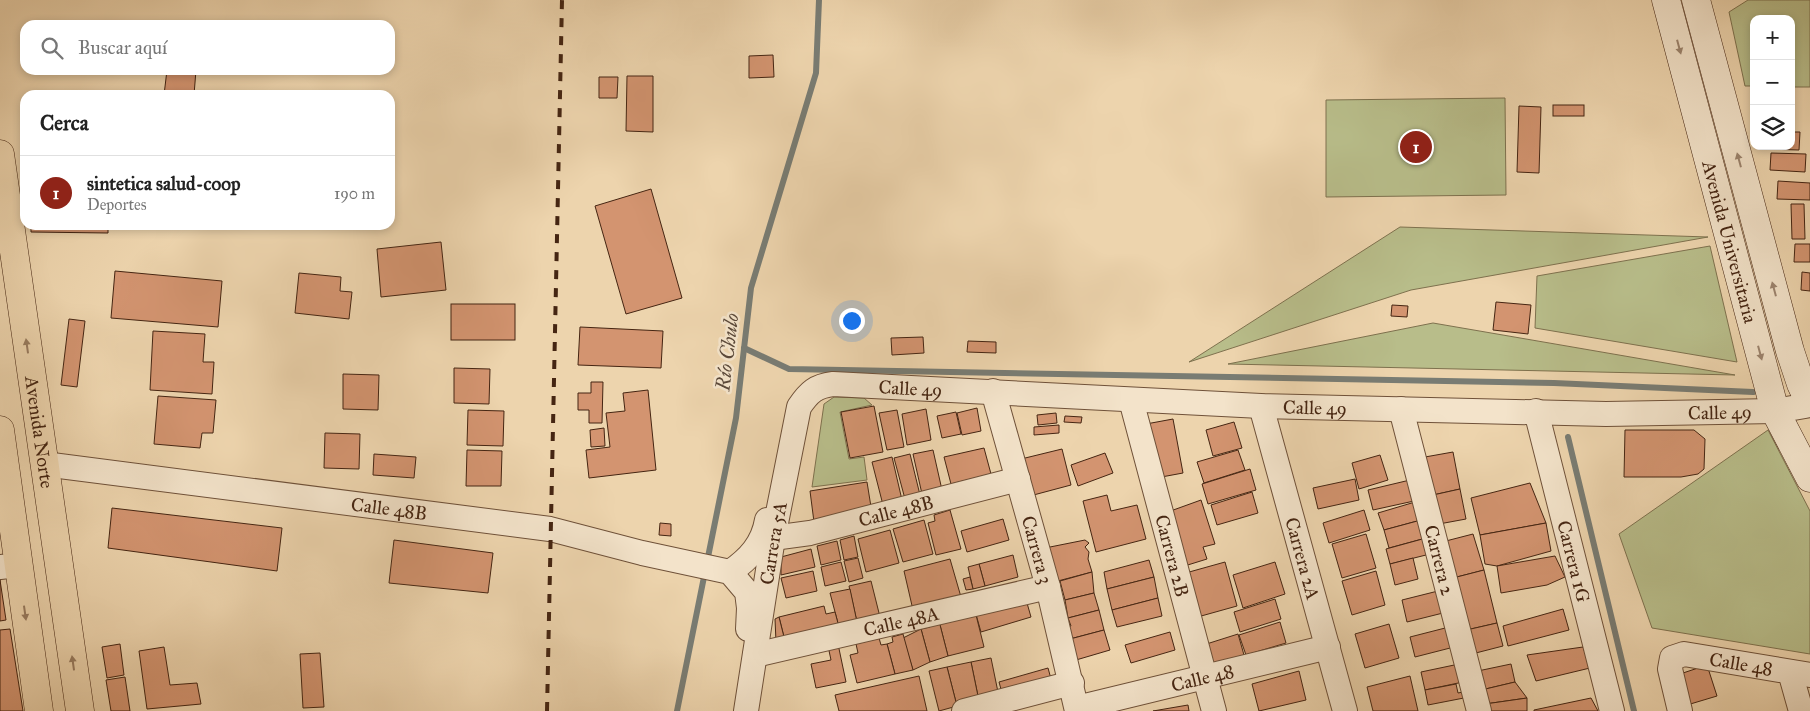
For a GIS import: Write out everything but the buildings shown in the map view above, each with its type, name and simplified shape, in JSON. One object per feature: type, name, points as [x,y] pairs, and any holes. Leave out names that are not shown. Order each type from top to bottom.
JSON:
[{"type":"main road","name":"Avenida Universitaria","points":[[1666,0],[1775,410],[1810,478]]},
{"type":"main road","name":"Avenida Universitaria","points":[[1696,0],[1790,351],[1810,404]]},
{"type":"main road","name":"Avenida Norte","points":[[0,154],[80,711]]},
{"type":"main road","name":"Avenida Norte","points":[[0,430],[9,566],[38,711]]},
{"type":"street","name":"Calle 49","points":[[819,386],[833,384],[993,391],[1261,406],[1606,414],[1775,410],[1810,404]]},
{"type":"street","name":"Carrera 5A","points":[[746,711],[773,538],[799,409],[808,393],[819,386]]},
{"type":"street","name":"Carrera 3","points":[[993,391],[1048,587],[1077,710]]},
{"type":"street","name":"Carrera 2B","points":[[1131,400],[1214,711]]},
{"type":"street","name":"Carrera 2A","points":[[1261,406],[1345,711]]},
{"type":"street","points":[[746,711],[745,662],[749,608],[747,592],[730,572],[748,560],[767,524],[786,438],[790,424],[799,409]]},
{"type":"street","name":"Carrera 2","points":[[1401,409],[1479,711]]},
{"type":"street","name":"Carrera 1G","points":[[1536,411],[1612,711]]},
{"type":"street","name":"Calle 48B","points":[[44,464],[550,530],[661,558],[730,572]]},
{"type":"street","name":"Calle 48B","points":[[773,538],[810,533],[1018,480]]},
{"type":"street","name":"Calle 48A","points":[[755,655],[1048,587]]},
{"type":"street","name":"Calle 48","points":[[1077,710],[1328,647]]},
{"type":"street","name":"Calle 48","points":[[1680,711],[1670,668],[1672,658],[1684,654],[1800,674]]},
{"type":"street","points":[[1800,674],[1801,711]]},
{"type":"street","points":[[964,711],[1072,683]]},
{"type":"green space","points":[[1748,0],[1810,0],[1810,87],[1795,87],[1795,15],[1750,15],[1750,86],[1745,86],[1729,12]]},
{"type":"green space","points":[[1505,98],[1506,195],[1326,197],[1326,100]]},
{"type":"green space","points":[[1400,227],[1708,237],[1411,290],[1189,362]]},
{"type":"green space","points":[[1710,246],[1737,362],[1535,328],[1537,276]]},
{"type":"green space","points":[[1433,323],[1735,375],[1228,364]]},
{"type":"green space","points":[[834,397],[864,398],[872,405],[840,412],[849,459],[864,457],[867,480],[812,487],[824,404]]},
{"type":"green space","points":[[1768,430],[1810,511],[1810,654],[1652,628],[1619,534]]},
{"type":"waterway","name":"Río Chulo","points":[[677,711],[736,418],[751,288],[816,73],[819,0]]},
{"type":"waterway","points":[[744,348],[789,369],[1554,383],[1753,392]]},
{"type":"waterway","points":[[1568,437],[1634,711]]},
{"type":"railway","points":[[547,711],[562,0]]},
{"type":"place","name":"sintetica salud-coop","points":[[1416,147]]}]
